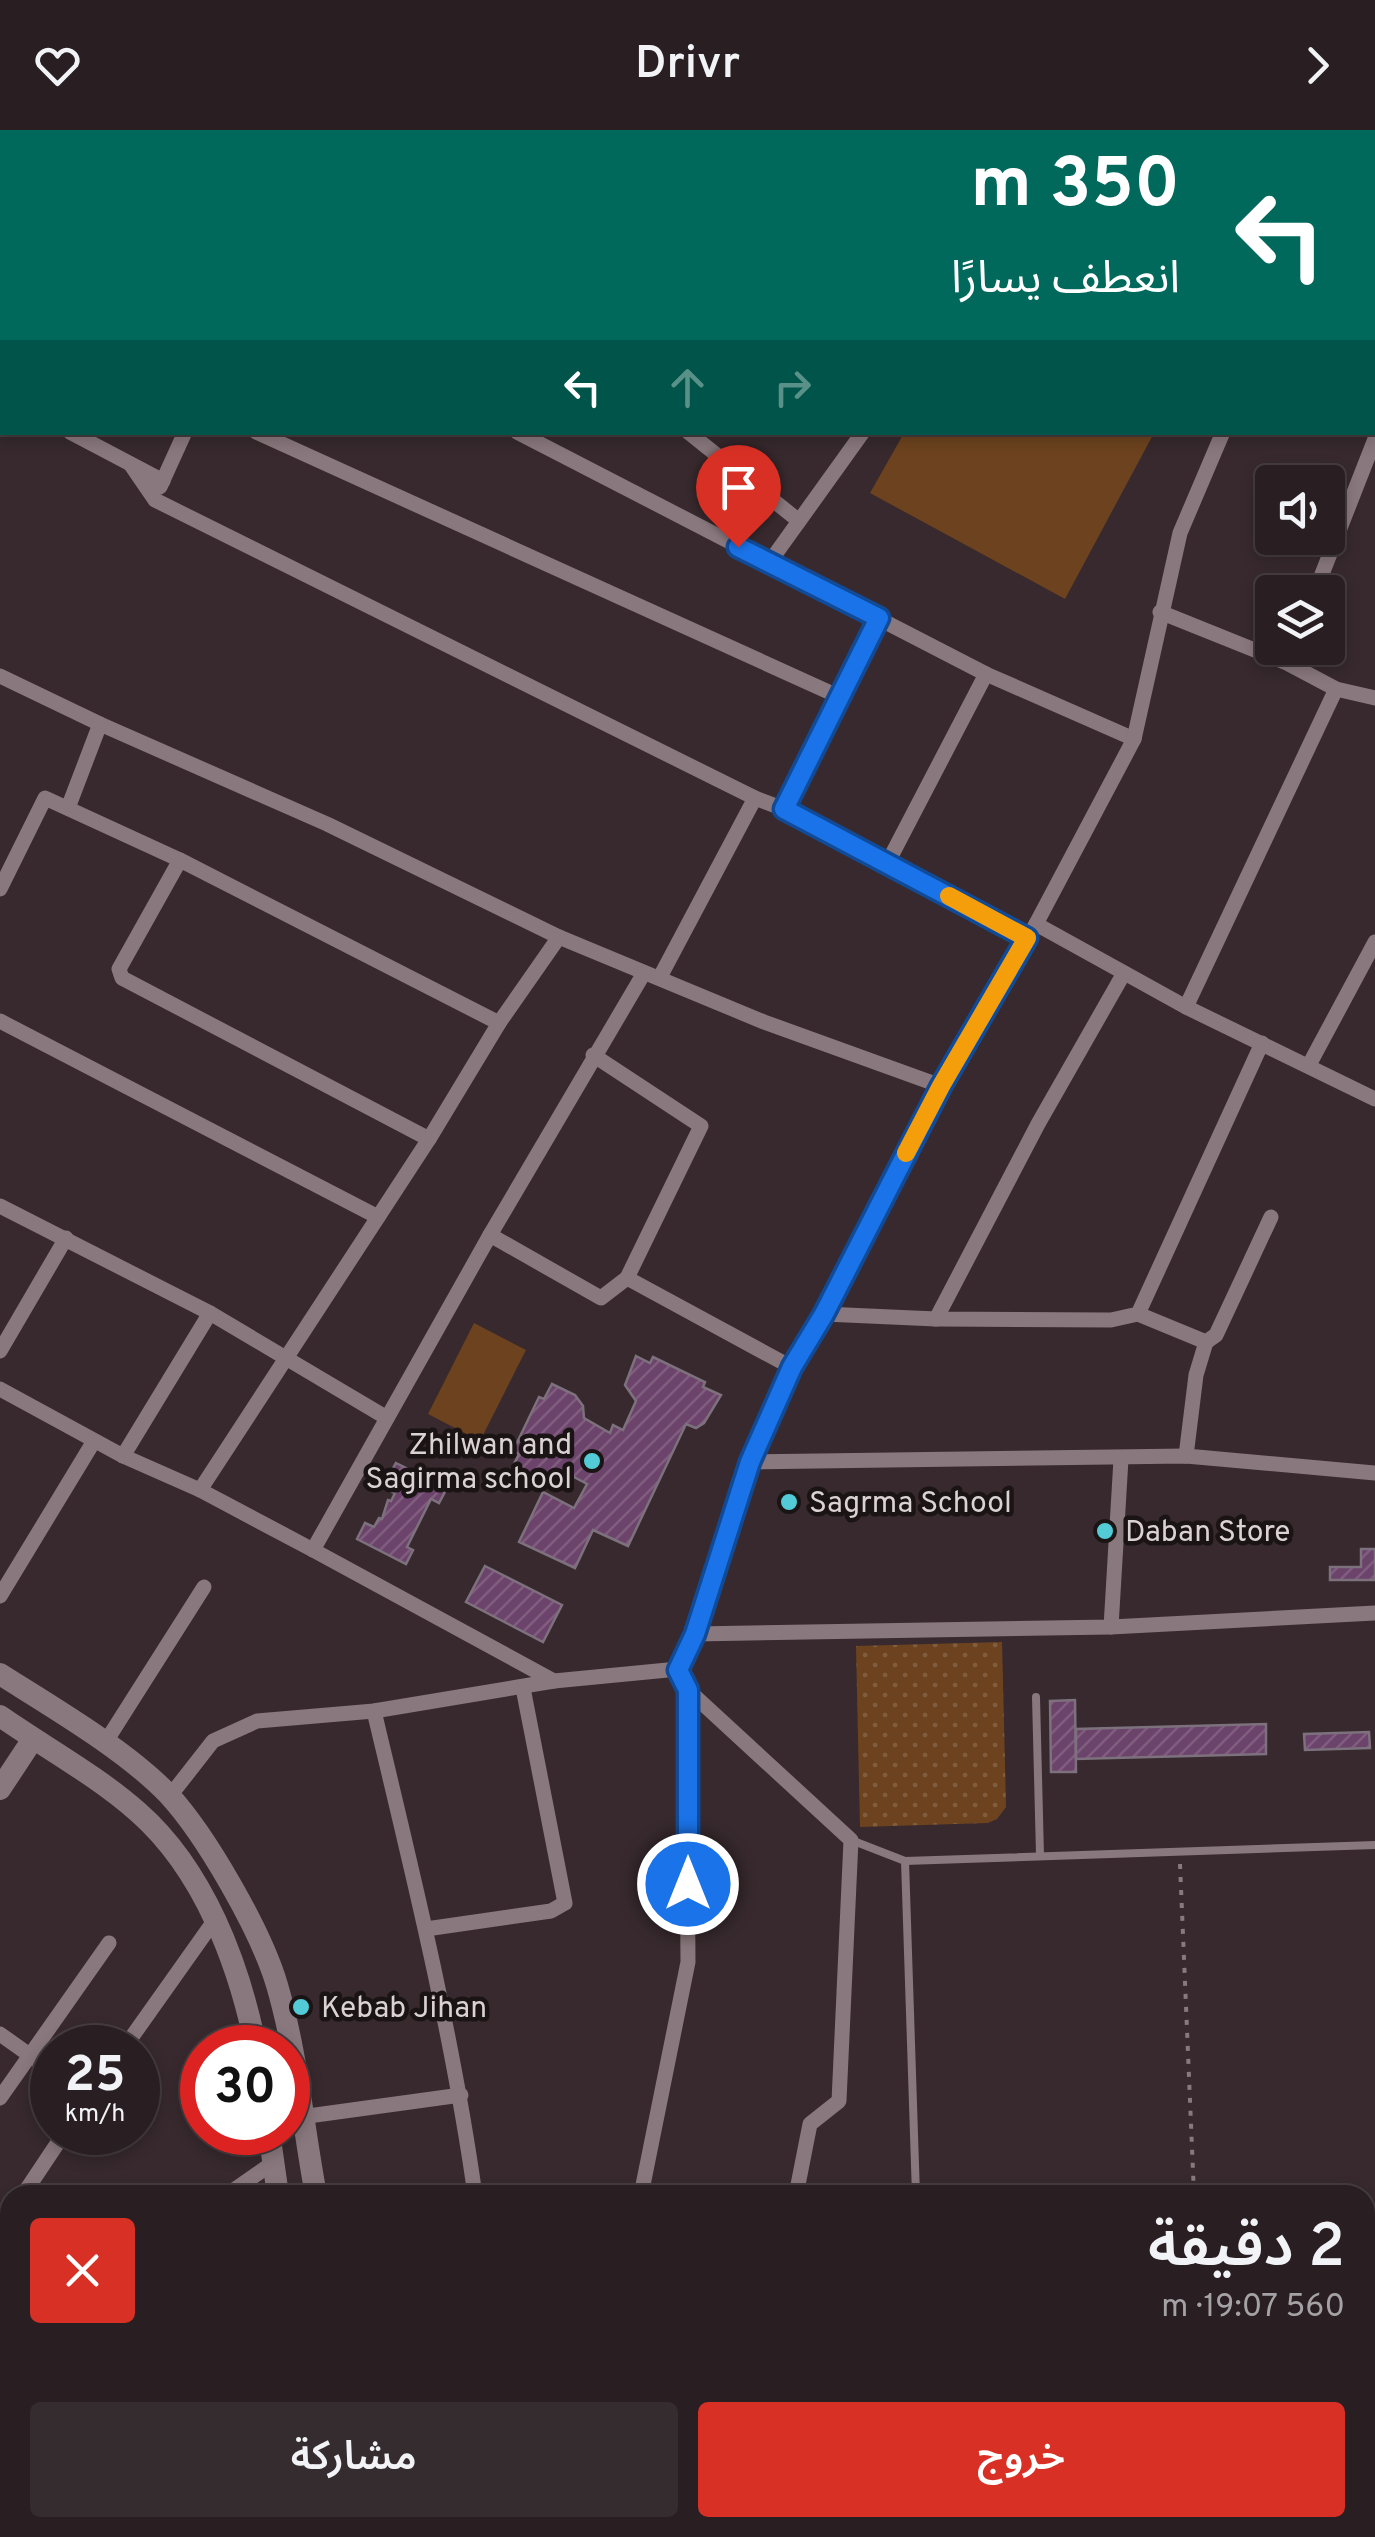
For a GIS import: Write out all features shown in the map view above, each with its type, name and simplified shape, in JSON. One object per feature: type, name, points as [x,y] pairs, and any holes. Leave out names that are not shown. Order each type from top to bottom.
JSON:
[{"type":"street","points":[[76,435],[163,482]]},
{"type":"street","points":[[155,500],[184,435]]},
{"type":"street","points":[[263,435],[842,698]]},
{"type":"street","points":[[523,435],[986,674],[1134,738]]},
{"type":"street","points":[[692,435],[799,521]]},
{"type":"street","points":[[769,563],[861,435]]},
{"type":"street","points":[[678,1670],[695,1634],[750,1462],[792,1367],[824,1314],[941,1086],[1032,931],[1134,738],[1180,532],[1222,435]]},
{"type":"street","points":[[1322,575],[1375,440]]},
{"type":"street","points":[[131,465],[155,500],[784,809],[887,864],[1124,973],[1375,1098]]},
{"type":"street","points":[[1160,612],[1255,644]]},
{"type":"street","points":[[784,809],[879,618]]},
{"type":"street","points":[[1303,665],[1336,689],[1375,698]]},
{"type":"street","points":[[887,864],[986,674]]},
{"type":"street","points":[[0,676],[327,824],[559,937],[764,1022],[941,1086]]},
{"type":"street","points":[[1186,1007],[1336,689]]},
{"type":"street","points":[[68,808],[100,724]]},
{"type":"street","points":[[0,889],[45,798],[180,860],[498,1023]]},
{"type":"street","points":[[313,1550],[594,1055],[652,975],[755,798]]},
{"type":"street","points":[[180,860],[119,969],[122,978],[429,1139]]},
{"type":"street","points":[[200,1490],[429,1139],[498,1023],[559,937]]},
{"type":"street","points":[[1309,1065],[1375,942]]},
{"type":"street","points":[[936,1319],[1038,1124],[1124,973]]},
{"type":"street","points":[[0,1020],[378,1217]]},
{"type":"street","points":[[1138,1314],[1262,1042]]},
{"type":"street","points":[[490,1235],[601,1298],[626,1278],[700,1126],[594,1055]]},
{"type":"street","points":[[0,1206],[210,1313],[387,1418]]},
{"type":"street","points":[[1186,1456],[1196,1375],[1206,1342],[1216,1334],[1271,1217]]},
{"type":"street","points":[[0,1352],[66,1238]]},
{"type":"street","points":[[626,1278],[792,1367]]},
{"type":"street","points":[[123,1456],[210,1313]]},
{"type":"street","points":[[824,1314],[1111,1320],[1138,1314],[1206,1342]]},
{"type":"street","points":[[0,1389],[123,1456],[200,1490],[554,1681]]},
{"type":"street","points":[[0,1596],[94,1441]]},
{"type":"street","points":[[750,1462],[1121,1460],[1186,1456],[1375,1473]]},
{"type":"street","points":[[1110,1627],[1121,1460]]},
{"type":"street","points":[[105,1743],[204,1587]]},
{"type":"street","points":[[695,1634],[1110,1627],[1375,1613]]},
{"type":"street","points":[[170,1796],[212,1741],[233,1730],[283,1716],[374,1710],[554,1681],[678,1670]]},
{"type":"street","points":[[678,1670],[688,1690],[851,1840],[840,2101],[810,2124],[798,2185]]},
{"type":"street","points":[[0,1674],[105,1743],[170,1796],[212,1853],[269,1962],[287,2025]]},
{"type":"street","points":[[426,1928],[551,1912],[565,1903],[523,1688]]},
{"type":"street","points":[[643,2185],[688,1962],[688,1690]]},
{"type":"street","points":[[374,1710],[426,1928],[461,2095],[474,2185]]},
{"type":"street","points":[[0,1716],[80,1768],[140,1814],[192,1880],[214,1921],[243,1986],[251,2025]]},
{"type":"street","points":[[0,1789],[33,1739]]},
{"type":"street","points":[[140,2025],[214,1921]]},
{"type":"street","points":[[51,2025],[109,1943]]},
{"type":"street","points":[[0,2034],[30,2054],[0,2098]]},
{"type":"street","points":[[310,2116],[461,2095]]},
{"type":"street","points":[[30,2185],[50,2155]]},
{"type":"street","points":[[273,2155],[277,2185]]},
{"type":"street","points":[[308,2155],[314,2185]]},
{"type":"street","points":[[241,2185],[274,2162]]},
{"type":"lane","points":[[1036,1698],[1040,1855]]},
{"type":"lane","points":[[851,1840],[905,1861],[1375,1845]]},
{"type":"lane","points":[[905,1861],[916,2185]]},
{"type":"path","points":[[1180,1849],[1194,2185]]},
{"type":"shaded area","points":[[902,435],[1153,435],[1065,599],[870,493]]},
{"type":"shaded area","points":[[474,1323],[526,1350],[480,1441],[428,1414]]},
{"type":"shaded area","points":[[1002,1642],[1006,1807],[997,1819],[988,1823],[860,1827],[856,1646]]},
{"type":"building","name":"Zhilwan and Sagirma school","points":[[636,1356],[650,1363],[653,1357],[705,1382],[703,1387],[721,1395],[704,1423],[696,1428],[686,1424],[628,1546],[593,1530],[575,1568],[519,1542],[543,1492],[574,1508],[587,1484],[559,1469],[539,1480],[512,1468],[519,1454],[513,1451],[539,1397],[544,1399],[552,1384],[575,1395],[583,1406],[584,1418],[610,1433],[613,1425],[623,1430],[636,1401],[625,1385]]},
{"type":"building","points":[[396,1463],[447,1488],[439,1503],[431,1499],[407,1547],[413,1550],[406,1564],[357,1539],[365,1523],[374,1527],[382,1519],[388,1500],[395,1493],[392,1492],[396,1484],[387,1479]]},
{"type":"building","points":[[1361,1549],[1375,1549],[1375,1580],[1330,1580],[1330,1567],[1361,1567]]},
{"type":"building","points":[[485,1566],[562,1605],[543,1642],[466,1602]]},
{"type":"building","points":[[1075,1700],[1076,1772],[1051,1772],[1050,1701]]},
{"type":"building","points":[[1266,1724],[1266,1754],[1076,1759],[1076,1729]]},
{"type":"building","points":[[1369,1732],[1370,1748],[1305,1750],[1304,1734]]},
{"type":"slow traffic","points":[[906,1153],[1027,938],[949,896]]},
{"type":"place","name":"Zhilwan and Sagirma school","points":[[592,1461]]},
{"type":"place","name":"Sagrma School","points":[[789,1502]]},
{"type":"place","name":"Daban Store","points":[[1105,1531]]},
{"type":"place","name":"Kebab Jihan","points":[[301,2007]]},
{"type":"route","points":[[688,1884],[688,1690],[678,1670],[695,1634],[750,1462],[792,1367],[824,1314],[941,1086],[1027,938],[784,809],[879,618],[738,547]]}]
